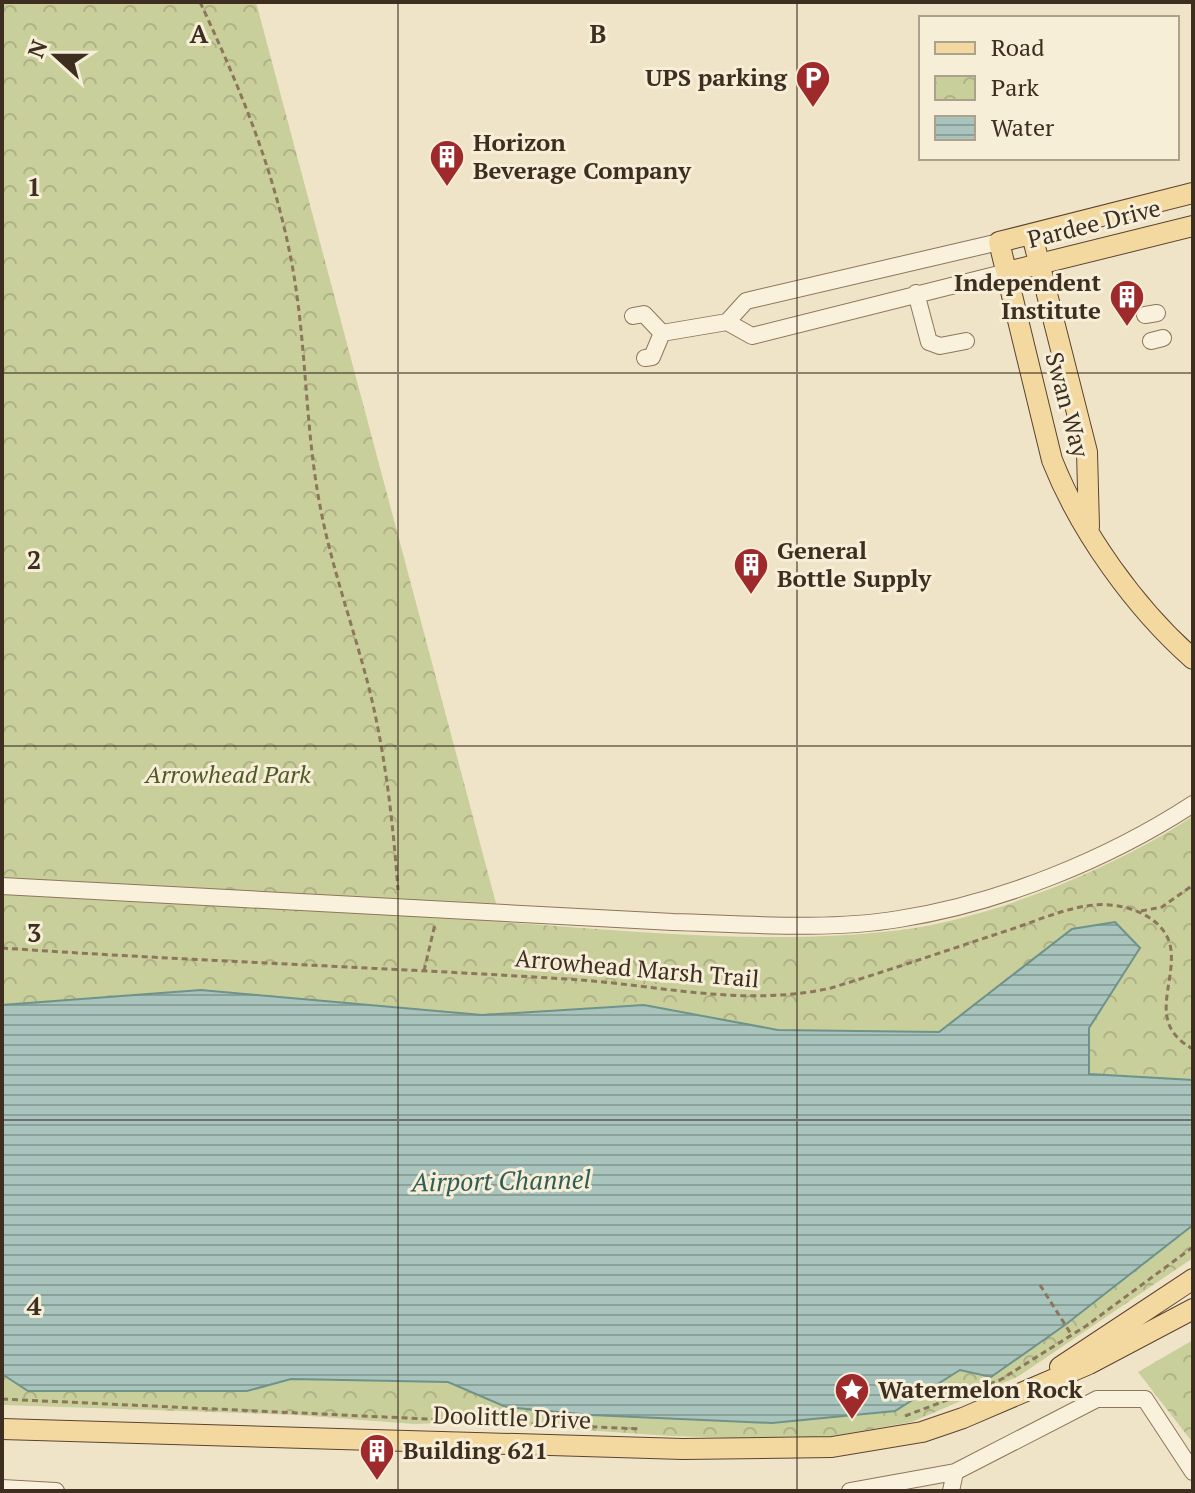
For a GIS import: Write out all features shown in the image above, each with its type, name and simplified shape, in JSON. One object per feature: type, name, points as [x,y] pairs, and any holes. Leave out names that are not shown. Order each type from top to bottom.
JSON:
[{"type":"main road","name":"Pardee Drive","points":[[999,242],[1193,193]]},
{"type":"main road","name":"Pardee Drive","points":[[1007,272],[1193,226]]},
{"type":"main road","name":"Swan Way","points":[[1032,235],[1087,452],[1089,527]]},
{"type":"main road","name":"Swan Way","points":[[999,242],[1052,460],[1063,489],[1137,602],[1193,659]]},
{"type":"main road","name":"Doolittle Drive","points":[[1012,1397],[1193,1279]]},
{"type":"main road","name":"Doolittle Drive","points":[[2,1429],[776,1449],[832,1447],[922,1432],[1012,1397],[1146,1337],[1193,1309]]},
{"type":"lane","points":[[662,333],[727,322],[746,301],[999,242]]},
{"type":"lane","points":[[727,322],[752,336],[1007,272]]},
{"type":"lane","points":[[916,293],[929,342],[940,346],[966,341]]},
{"type":"lane","points":[[633,316],[644,314],[662,333]]},
{"type":"lane","points":[[645,358],[652,357],[662,333]]},
{"type":"lane","points":[[2,886],[713,923],[896,920],[951,908],[1065,869],[1163,823],[1193,804]]},
{"type":"lane","points":[[850,1491],[955,1472],[1097,1399],[1145,1399],[1193,1472]]},
{"type":"lane","points":[[951,1491],[955,1472]]},
{"type":"lane","points":[[5,1489],[56,1491]]},
{"type":"path","points":[[200,2],[262,145],[280,208],[300,323],[313,469],[326,539],[363,665],[383,754],[399,906]]},
{"type":"path","points":[[1141,911],[1162,907],[1193,885]]},
{"type":"path","name":"Arrowhead Marsh Trail","points":[[2,948],[571,979],[750,999],[792,997],[845,984],[1078,907],[1122,906],[1141,911]]},
{"type":"path","points":[[424,971],[439,907]]},
{"type":"path","points":[[1141,911],[1167,937],[1171,950],[1166,1013],[1172,1031],[1193,1049]]},
{"type":"path","points":[[895,1420],[1000,1380],[1071,1334],[1193,1247]]},
{"type":"path","points":[[1040,1285],[1071,1334]]},
{"type":"path","points":[[2,1399],[643,1429]]},
{"type":"green space","name":"Arrowhead Park","points":[[2,2],[256,2],[501,922],[751,937],[851,935],[901,930],[975,914],[1053,888],[1128,854],[1193,816],[1193,1258],[1019,1376],[912,1422],[811,1440],[670,1436],[470,1422],[414,1424],[297,1415],[2,1405]]},
{"type":"green space","points":[[1193,1340],[1193,1443],[1138,1372]]},
{"type":"water","name":"Airport Channel","points":[[1115,922],[1140,948],[1089,1028],[1089,1074],[1193,1080],[1193,1225],[1065,1325],[991,1377],[960,1370],[895,1411],[772,1423],[591,1415],[506,1407],[448,1382],[291,1379],[247,1391],[28,1391],[2,1374],[2,1005],[201,990],[482,1015],[644,1005],[778,1030],[939,1032],[1072,929]]},
{"type":"place","name":"UPS parking","points":[[813,109]]},
{"type":"place","name":"Horizon Beverage Company","points":[[447,188]]},
{"type":"place","name":"Independent Institute","points":[[1127,328]]},
{"type":"place","name":"General Bottle Supply","points":[[751,596]]},
{"type":"place","name":"Watermelon Rock","points":[[852,1421]]},
{"type":"place","name":"Building 621","points":[[377,1482]]}]
